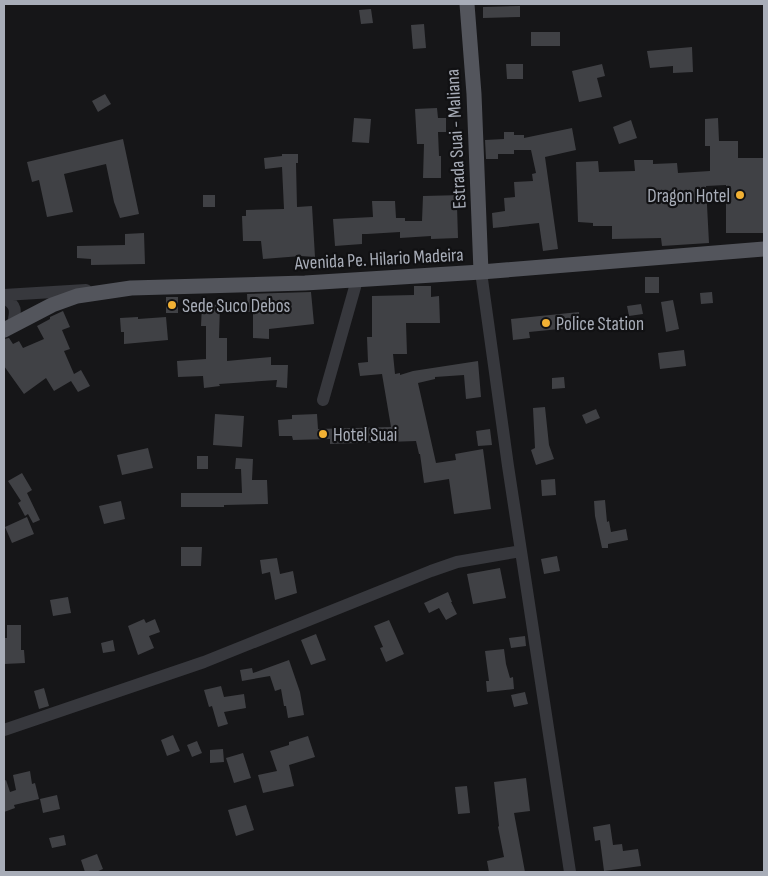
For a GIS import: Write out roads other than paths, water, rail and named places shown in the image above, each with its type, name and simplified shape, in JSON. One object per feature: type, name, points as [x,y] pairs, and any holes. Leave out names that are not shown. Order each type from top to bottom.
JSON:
[{"type":"main road","name":"Estrada Suai - Maliana","points":[[467,4],[474,94],[481,272]]},
{"type":"main road","name":"Avenida Pe. Hilario Madeira","points":[[8,327],[52,305],[77,296],[131,288],[357,280],[764,249]]},
{"type":"street","points":[[481,272],[508,466],[570,872]]},
{"type":"street","points":[[323,400],[357,280]]},
{"type":"street","points":[[4,296],[131,288]]},
{"type":"street","points":[[4,296],[11,302],[16,312],[8,327]]},
{"type":"street","points":[[4,730],[204,662],[431,571],[457,562],[521,551]]},
{"type":"place","name":"Dragon Hotel","points":[[740,195]]},
{"type":"place","name":"Sede Suco Debos","points":[[172,305]]},
{"type":"place","name":"Police Station","points":[[546,323]]},
{"type":"place","name":"Hotel Suai","points":[[323,434]]}]
